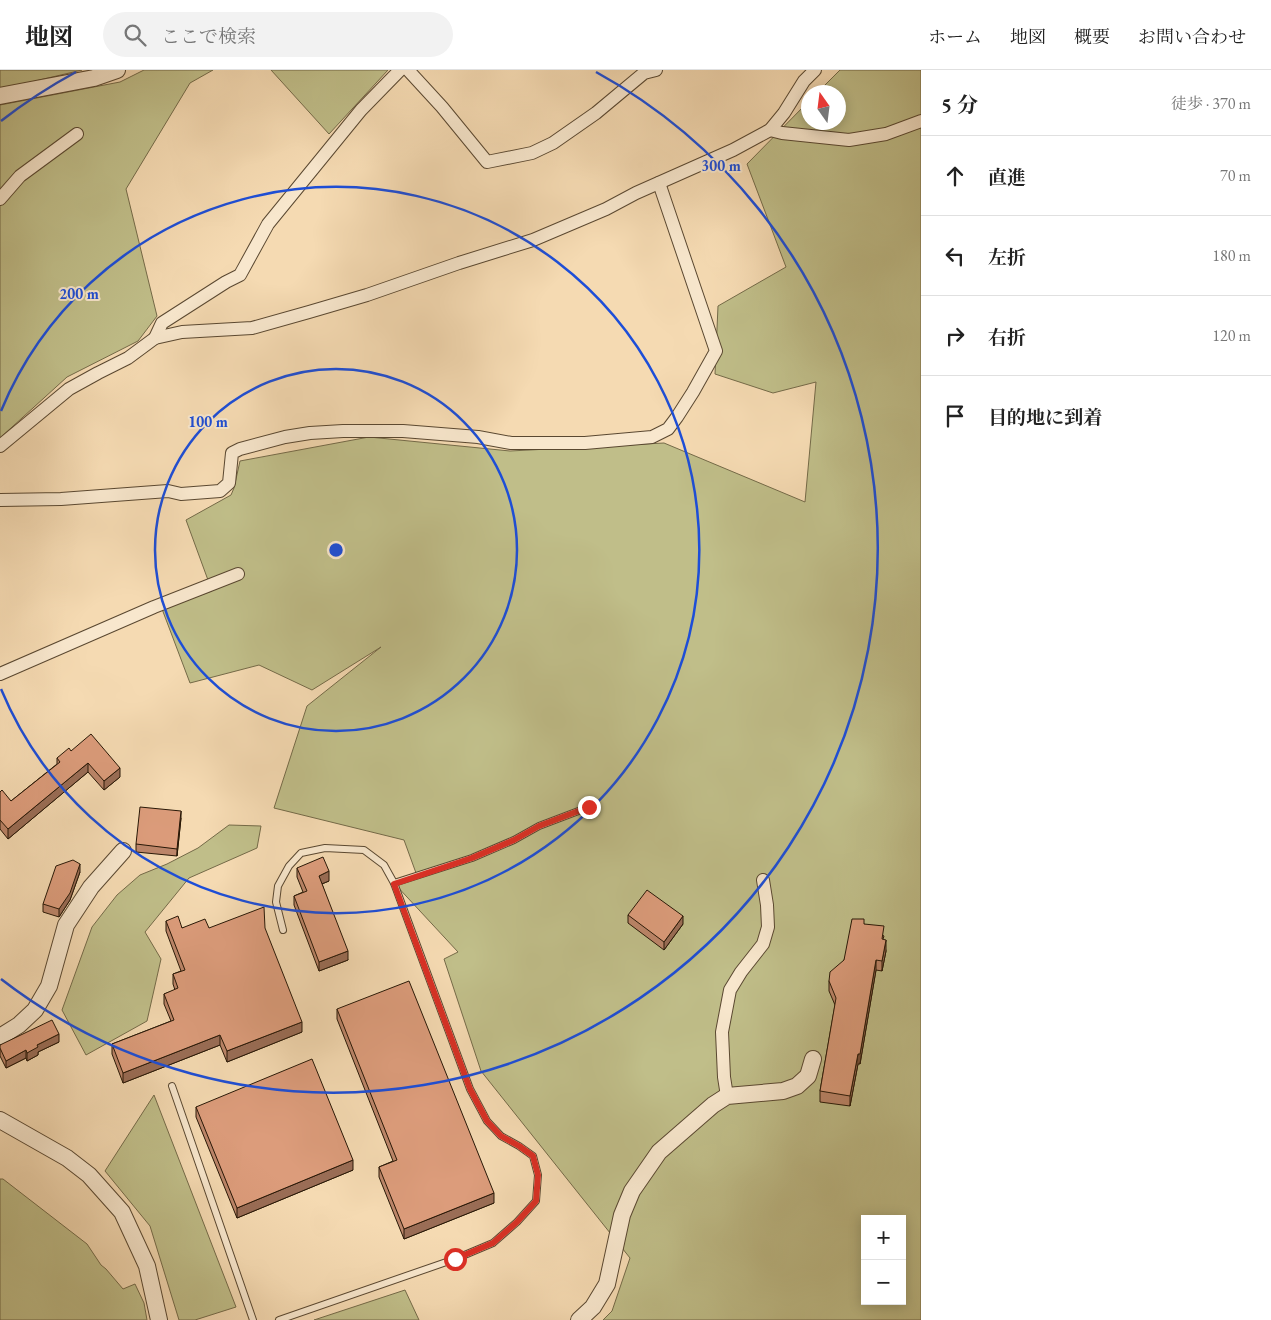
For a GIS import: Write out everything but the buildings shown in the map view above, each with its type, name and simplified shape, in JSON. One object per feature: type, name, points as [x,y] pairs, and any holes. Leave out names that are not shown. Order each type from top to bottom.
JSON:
[{"type":"street","points":[[0,96],[94,78],[117,70]]},
{"type":"street","points":[[155,338],[162,323],[240,275],[268,224],[362,110],[400,70]]},
{"type":"street","points":[[408,70],[442,107],[487,162],[532,153],[553,143],[596,113],[644,73],[656,70]]},
{"type":"street","points":[[0,446],[69,389],[98,372],[128,358],[155,338],[182,332],[252,328],[367,295],[533,240],[606,209],[733,150],[770,130],[784,113],[804,82],[815,70]]},
{"type":"street","points":[[770,130],[849,140],[886,134],[921,121]]},
{"type":"street","points":[[0,199],[20,176],[77,134]]},
{"type":"street","points":[[0,500],[61,499],[168,491],[181,494],[220,491],[229,483],[232,453],[240,449],[286,437],[310,433],[404,431],[478,436],[511,444],[585,443],[652,436],[668,428],[677,417],[716,351],[659,183]]},
{"type":"street","points":[[0,674],[154,607],[238,574]]},
{"type":"street","points":[[0,1037],[19,1026],[35,1010],[50,986],[66,925],[91,887],[123,851]]},
{"type":"street","points":[[727,1096],[724,1077],[722,1032],[730,990],[741,972],[763,944],[768,927],[763,880]]},
{"type":"street","points":[[579,1320],[593,1307],[607,1284],[622,1215],[632,1191],[659,1152],[713,1105],[727,1096],[783,1091],[797,1086],[808,1076],[813,1058]]},
{"type":"street","points":[[0,1120],[67,1158],[90,1175],[122,1212],[147,1266],[159,1320]]},
{"type":"lane","points":[[394,884],[472,858],[514,840],[539,826],[589,807]]},
{"type":"lane","points":[[279,1320],[455,1259],[493,1243],[517,1222],[536,1201],[538,1175],[533,1156],[501,1136],[487,1121],[470,1089],[394,884],[384,865],[364,850],[325,848],[302,853],[289,866],[278,886],[276,902],[282,930]]},
{"type":"lane","points":[[172,1086],[253,1320]]},
{"type":"shaded area","points":[[0,70],[82,70],[0,88]]},
{"type":"shaded area","points":[[144,70],[213,70],[190,83],[126,189],[157,316],[138,341],[67,377],[0,438],[0,105],[120,82]]},
{"type":"shaded area","points":[[271,70],[388,70],[329,134]]},
{"type":"shaded area","points":[[840,70],[921,70],[921,1320],[603,1320],[612,1311],[630,1258],[481,1071],[444,959],[458,952],[394,883],[416,873],[404,840],[274,808],[307,706],[381,647],[312,690],[259,665],[190,683],[162,609],[212,591],[186,520],[231,495],[240,461],[369,437],[510,451],[664,443],[805,502],[816,382],[773,393],[715,374],[718,306],[786,267],[747,164],[801,109],[801,130],[846,130],[846,85],[825,85]]},
{"type":"shaded area","points":[[229,825],[261,826],[257,848],[189,878],[145,932],[161,959],[147,1021],[86,1055],[62,1010],[92,927],[117,895],[140,875],[198,848]]},
{"type":"shaded area","points":[[154,1095],[236,1307],[195,1320],[179,1320],[150,1226],[105,1171]]},
{"type":"shaded area","points":[[0,1179],[3,1179],[87,1244],[101,1265],[123,1289],[135,1284],[144,1303],[147,1320],[0,1320]]},
{"type":"shaded area","points":[[405,1290],[419,1320],[314,1320]]},
{"type":"route","points":[[455,1259],[493,1243],[517,1222],[536,1201],[538,1175],[533,1156],[501,1136],[487,1121],[470,1089],[394,884],[472,858],[514,840],[539,826],[589,807]]}]
